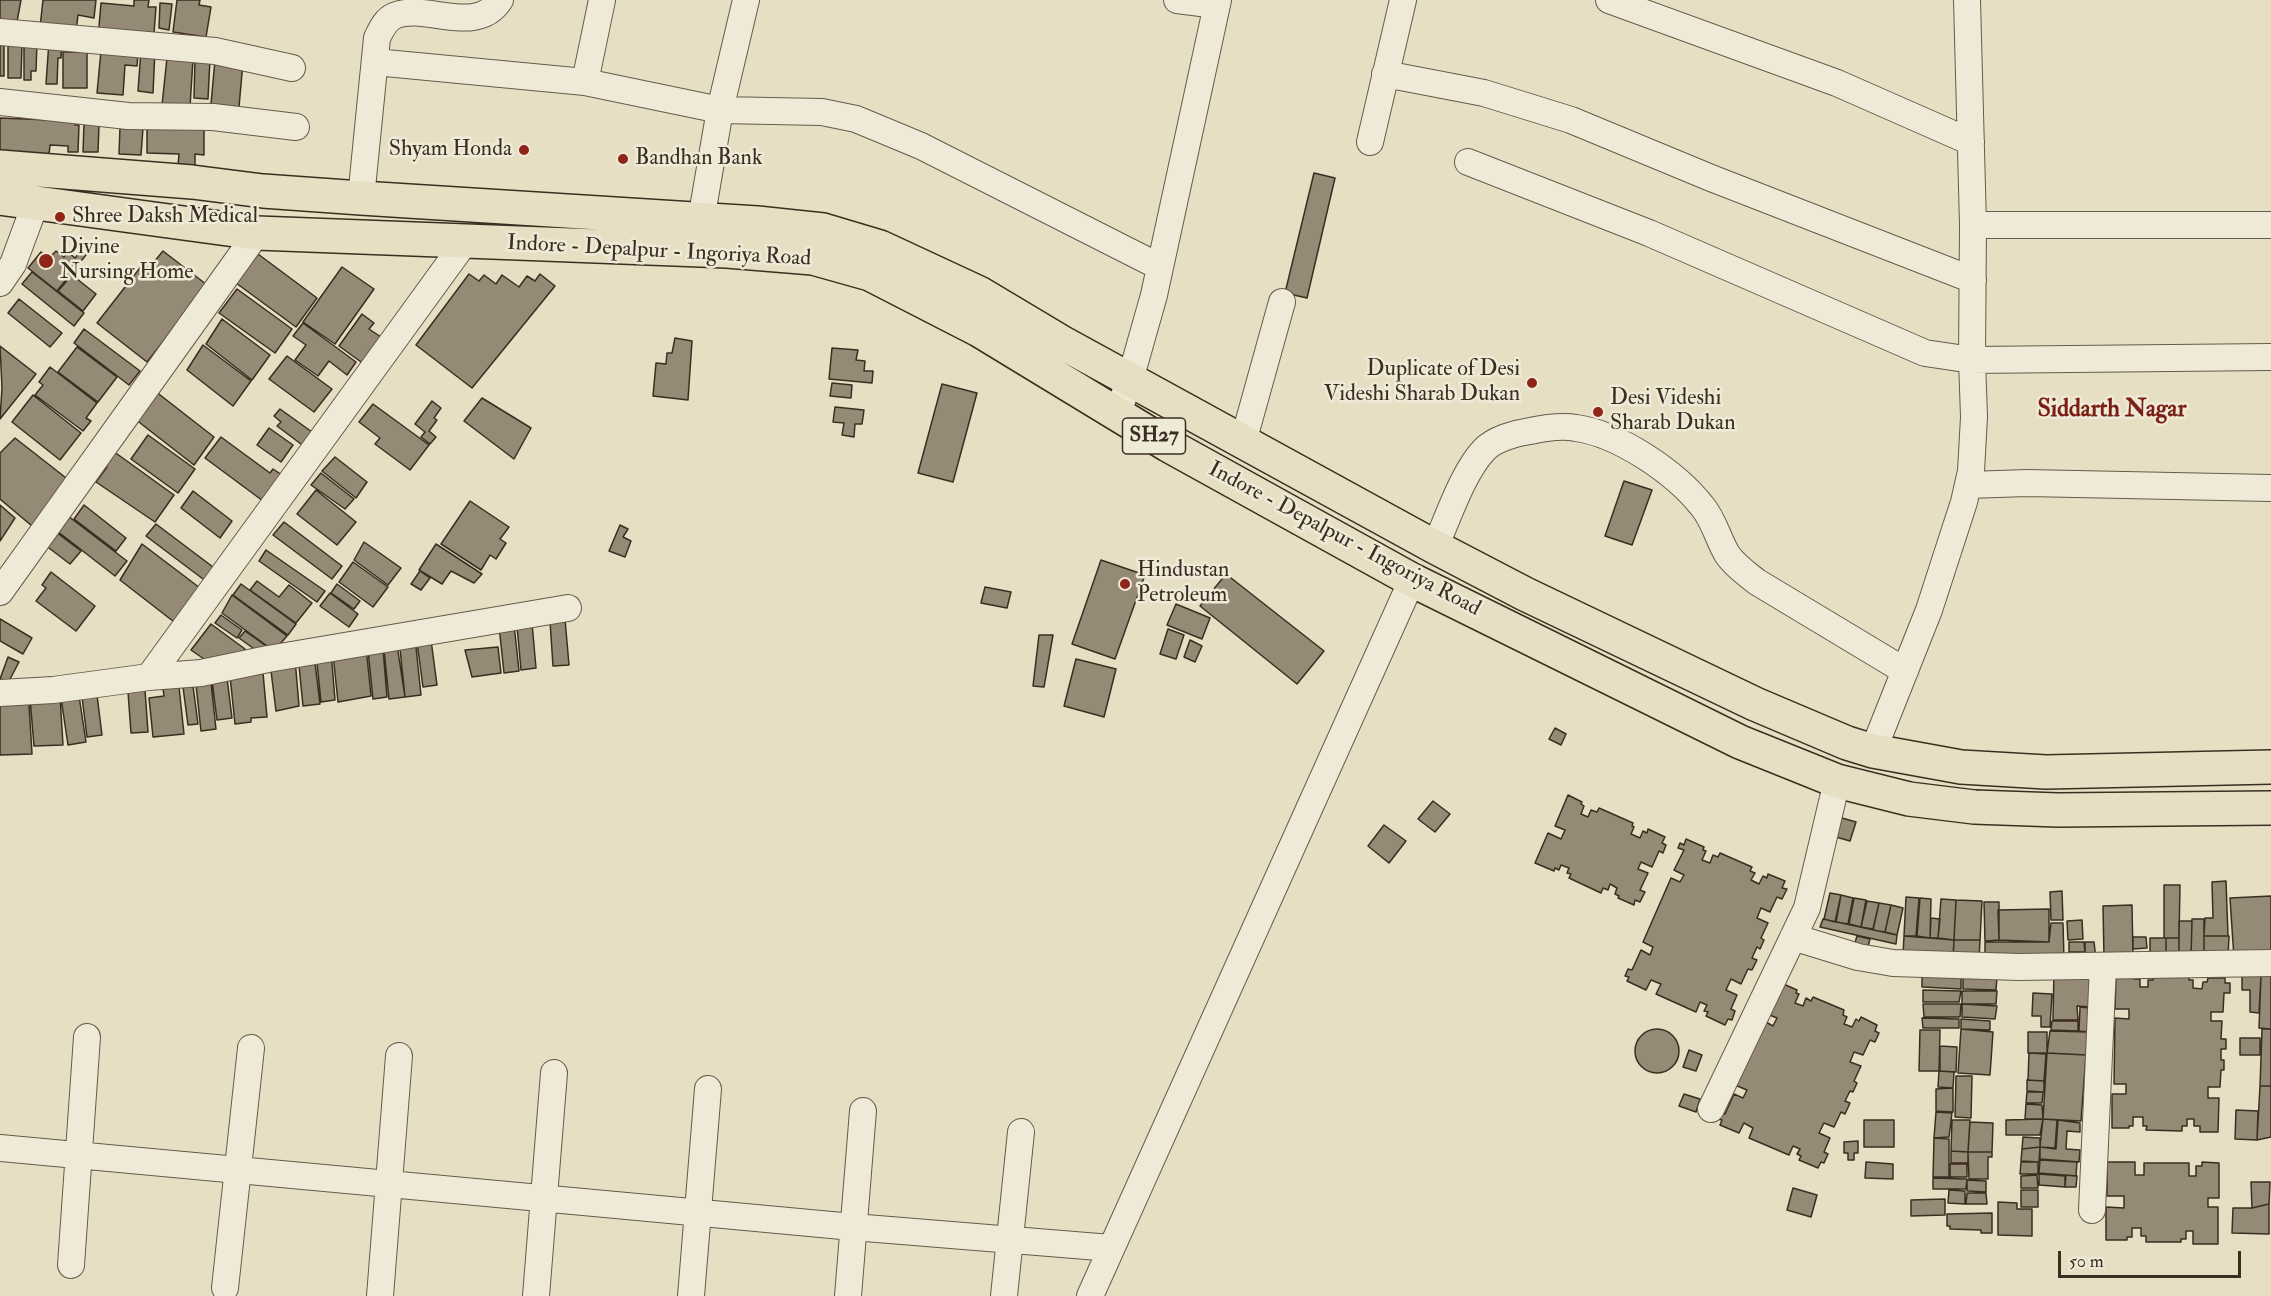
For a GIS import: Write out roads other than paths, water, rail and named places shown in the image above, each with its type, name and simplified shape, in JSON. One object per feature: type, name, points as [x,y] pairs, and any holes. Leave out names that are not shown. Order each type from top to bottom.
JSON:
[{"type":"main road","name":"Indore - Depalpur - Ingoriya Road","points":[[0,167],[361,198],[757,223],[823,230],[880,247],[979,293],[1130,380],[1525,594],[1755,704],[1847,742],[1873,751],[1961,767],[2046,772],[2271,767]]},
{"type":"main road","name":"Indore - Depalpur - Ingoriya Road","points":[[0,198],[257,233],[727,251],[813,258],[870,274],[969,325],[1168,445],[1412,580],[1740,742],[1837,782],[1910,799],[1974,807],[2058,810],[2271,808]]},
{"type":"street","points":[[361,198],[377,38],[384,25],[393,17],[410,13],[460,18],[486,14],[500,0]]},
{"type":"street","points":[[585,82],[602,0]]},
{"type":"street","points":[[701,220],[720,110],[746,0]]},
{"type":"street","points":[[1117,414],[1130,380],[1160,267],[1217,3],[1177,0]]},
{"type":"street","points":[[1370,142],[1403,0]]},
{"type":"street","points":[[1610,0],[1837,83],[1971,142]]},
{"type":"street","points":[[1873,751],[1929,610],[1968,485],[1974,417],[1973,225],[1967,0]]},
{"type":"street","points":[[0,32],[215,51],[292,68]]},
{"type":"street","points":[[375,62],[585,82],[720,110],[822,112],[856,119],[921,146],[1160,267]]},
{"type":"street","points":[[1385,74],[1484,93],[1572,120],[1711,178],[1973,280]]},
{"type":"street","points":[[0,102],[128,116],[213,117],[296,127]]},
{"type":"street","points":[[1468,162],[1649,233],[1925,353],[1972,360],[2271,357]]},
{"type":"street","points":[[0,283],[12,264],[36,202]]},
{"type":"street","points":[[1973,225],[2271,225]]},
{"type":"street","points":[[0,592],[257,233]]},
{"type":"street","points":[[149,677],[465,242]]},
{"type":"street","points":[[1243,442],[1282,302]]},
{"type":"street","points":[[1435,547],[1471,468],[1486,448],[1517,433],[1543,428],[1575,427],[1624,444],[1657,466],[1702,506],[1728,555],[1743,571],[1757,582],[1905,671]]},
{"type":"street","points":[[1968,485],[2028,483],[2271,488]]},
{"type":"street","points":[[1090,1296],[1412,580]]},
{"type":"street","points":[[0,693],[54,690],[149,677],[210,672],[280,657],[568,608]]},
{"type":"street","points":[[1711,1108],[1807,908],[1837,782]]},
{"type":"street","points":[[1792,937],[1858,957],[1893,963],[2019,967],[2271,963]]},
{"type":"street","points":[[2092,1210],[2103,966]]},
{"type":"street","points":[[71,1265],[87,1037]]},
{"type":"street","points":[[225,1288],[251,1048]]},
{"type":"street","points":[[380,1296],[399,1056]]},
{"type":"street","points":[[536,1296],[554,1073]]},
{"type":"street","points":[[691,1296],[708,1089]]},
{"type":"street","points":[[848,1296],[863,1111]]},
{"type":"street","points":[[1004,1296],[1021,1132]]},
{"type":"street","points":[[0,1148],[697,1213],[1111,1248]]},
{"type":"place","name":"Shyam Honda","points":[[524,150]]},
{"type":"place","name":"Bandhan Bank","points":[[623,159]]},
{"type":"place","name":"Shree Daksh Medical","points":[[60,217]]},
{"type":"place","name":"Divine Nursing Home","points":[[46,261]]},
{"type":"place","name":"Duplicate of Desi Videshi Sharab Dukan","points":[[1532,383]]},
{"type":"place","name":"Desi Videshi Sharab Dukan","points":[[1598,412]]},
{"type":"place","name":"Hindustan Petroleum","points":[[1125,584]]},
{"type":"district","name":"Siddarth Nagar","points":[[2112,411]]}]
